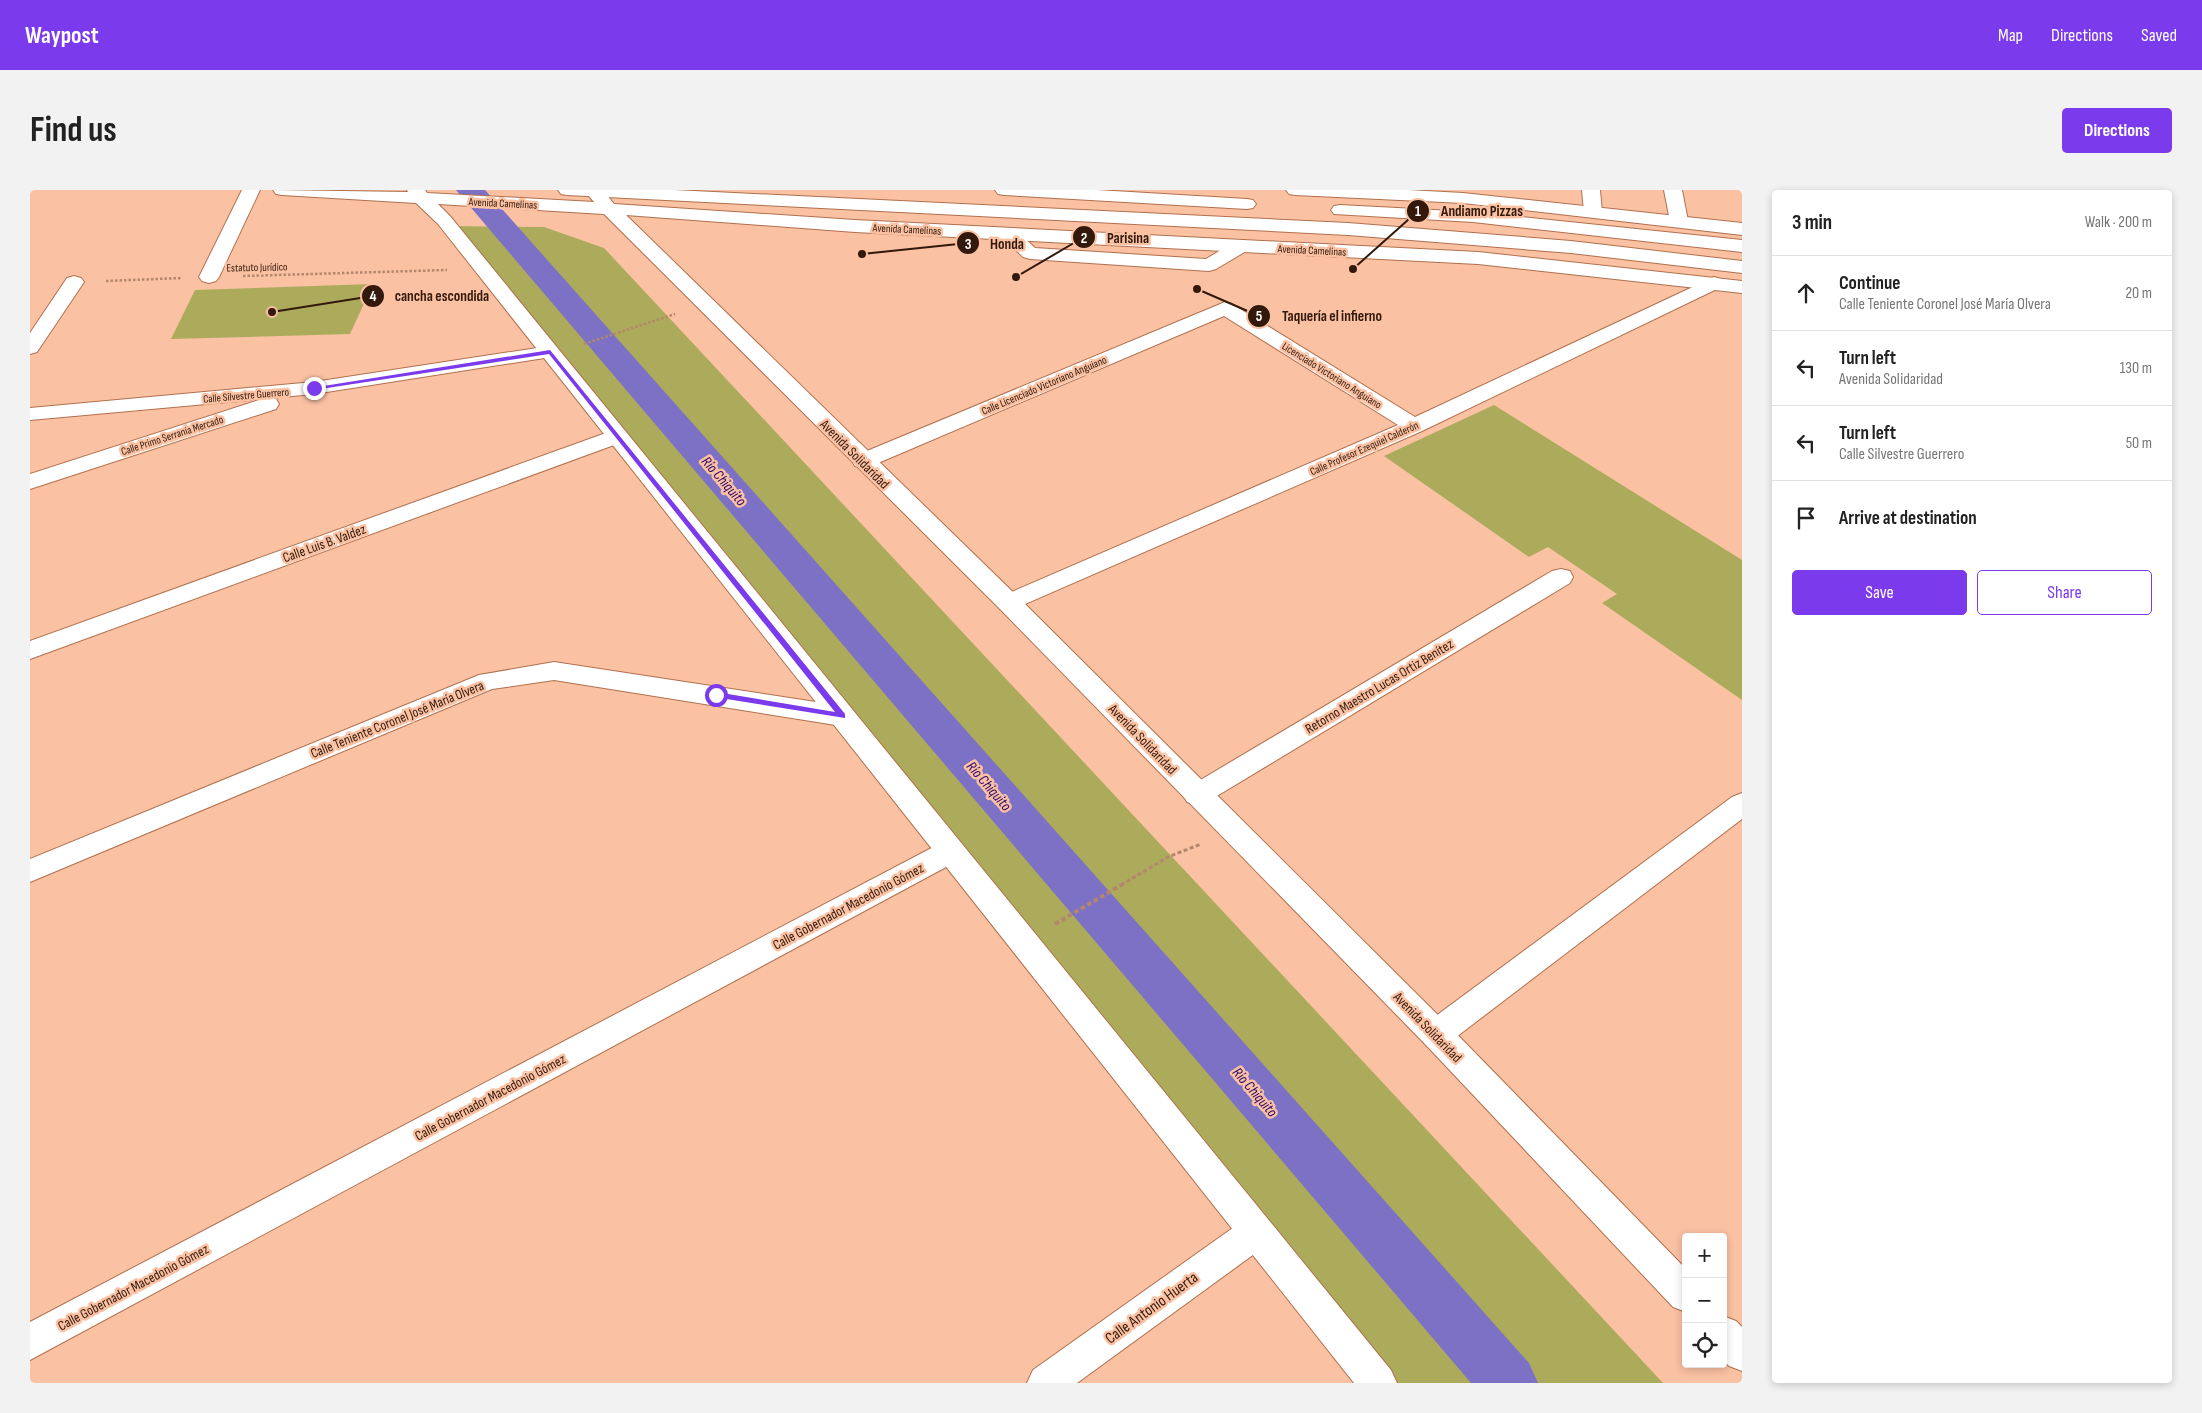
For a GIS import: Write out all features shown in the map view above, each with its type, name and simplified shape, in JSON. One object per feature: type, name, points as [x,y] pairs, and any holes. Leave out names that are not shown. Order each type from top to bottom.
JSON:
[{"type":"main road","points":[[209,277],[251,190]]},
{"type":"main road","name":"Avenida Camelinas","points":[[282,190],[445,209],[772,199],[1348,229],[1570,247],[1742,267]]},
{"type":"main road","points":[[1004,190],[1265,205]]},
{"type":"main road","points":[[1205,202],[1236,190]]},
{"type":"main road","points":[[1591,190],[1593,212]]},
{"type":"main road","points":[[1672,190],[1679,221]]},
{"type":"main road","points":[[1294,198],[1462,194],[1593,212],[1742,228]]},
{"type":"main road","points":[[1294,198],[1742,246]]},
{"type":"main road","points":[[718,216],[772,199]]},
{"type":"main road","points":[[445,209],[564,204],[586,224]]},
{"type":"main road","name":"Avenida Camelinas","points":[[600,205],[718,216],[1009,234],[1030,253],[1209,265],[1241,246],[1478,258],[1742,287]]},
{"type":"main road","name":"Avenida Solidaridad","points":[[600,205],[650,250],[1009,603],[1436,1034],[1682,1291]]},
{"type":"main road","points":[[445,209],[484,270],[1378,1383]]},
{"type":"main road","points":[[30,348],[74,282]]},
{"type":"main road","name":"Calle Profesor Ezequiel Calderón","points":[[1009,603],[1414,426],[1714,283]]},
{"type":"main road","name":"Calle Licenciado Victoriano Anguiano","points":[[863,461],[1225,308]]},
{"type":"main road","name":"Licenciado Victoriano Anguiano","points":[[1225,308],[1414,426]]},
{"type":"main road","name":"Calle Silvestre Guerrero","points":[[30,414],[314,388],[550,352]]},
{"type":"main road","name":"Calle Primo Serranía Mercado","points":[[30,482],[314,388]]},
{"type":"main road","name":"Calle Luis B. Valdez","points":[[30,650],[617,436]]},
{"type":"main road","name":"Retorno Maestro Lucas Ortiz Benítez","points":[[1197,794],[1561,577]]},
{"type":"main road","name":"Calle Teniente Coronel José María Olvera","points":[[30,871],[488,682],[554,671],[842,716]]},
{"type":"main road","points":[[1436,1034],[1742,804]]},
{"type":"main road","name":"Calle Gobernador Macedonio Gómez","points":[[30,1342],[951,851]]},
{"type":"main road","name":"Calle Antonio Huerta","points":[[1046,1383],[1256,1232]]},
{"type":"path","name":"Estatuto Jurídico","points":[[74,282],[484,270]]},
{"type":"path","points":[[583,344],[658,320]]},
{"type":"path","points":[[1054,925],[1168,857]]},
{"type":"shaded area","points":[[445,226],[544,227],[604,248],[1663,1383],[1367,1383]]},
{"type":"shaded area","points":[[373,284],[350,334],[171,339],[195,290]]},
{"type":"shaded area","points":[[1494,405],[1742,560],[1742,700],[1602,603],[1617,594],[1548,547],[1529,557],[1384,456]]},
{"type":"waterway","name":"Río Chiquito","points":[[470,190],[1509,1383]]},
{"type":"place","name":"Honda","points":[[862,254]]},
{"type":"place","name":"Andiamo Pizzas","points":[[1353,269]]},
{"type":"place","name":"Parisina","points":[[1016,277]]},
{"type":"place","name":"Taquería el infierno","points":[[1197,289]]},
{"type":"place","name":"cancha escondida","points":[[272,312]]},
{"type":"route","points":[[314,388],[550,352],[842,716],[716,695]]}]
